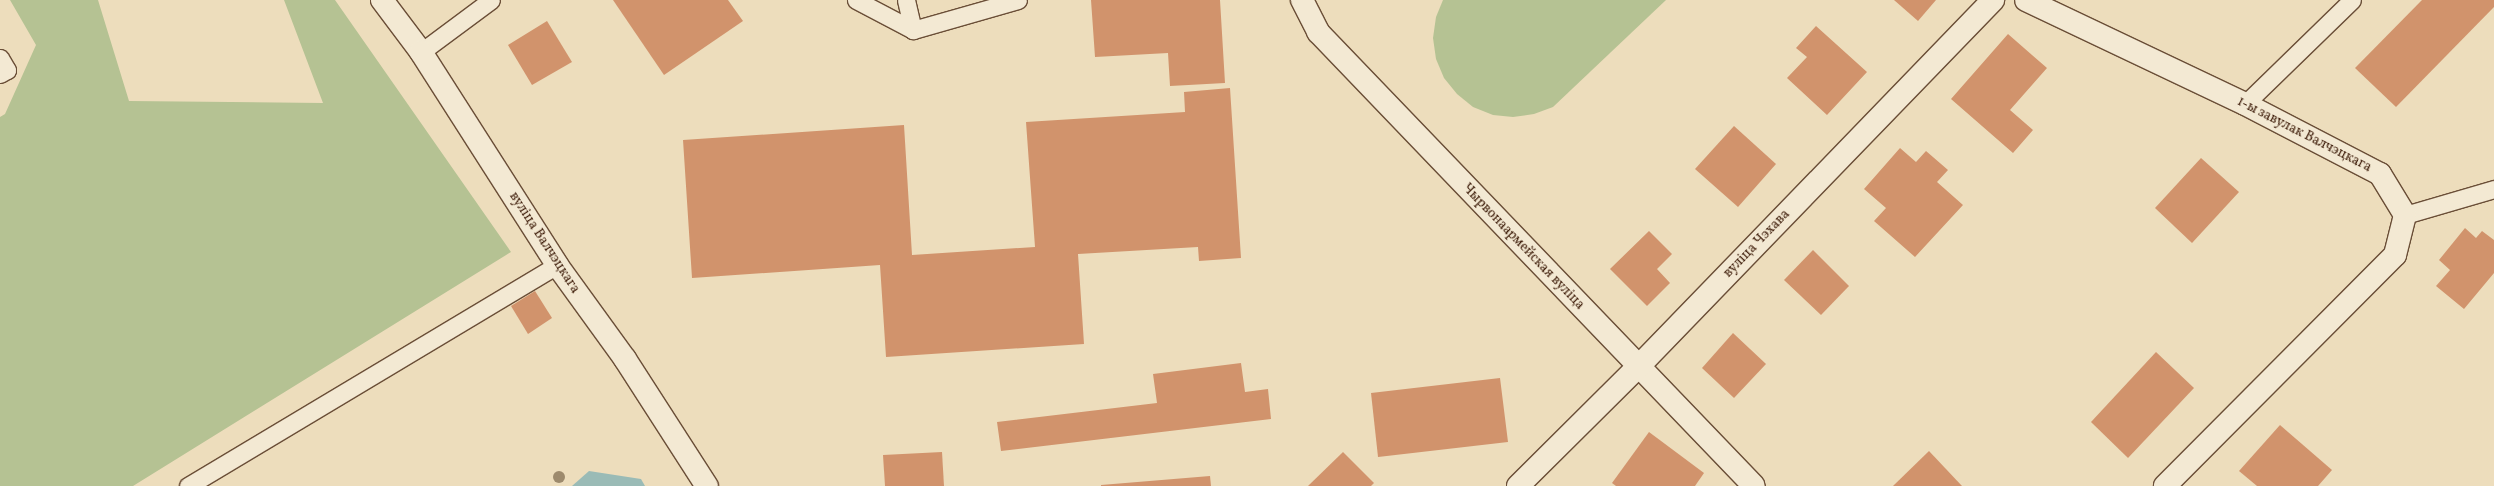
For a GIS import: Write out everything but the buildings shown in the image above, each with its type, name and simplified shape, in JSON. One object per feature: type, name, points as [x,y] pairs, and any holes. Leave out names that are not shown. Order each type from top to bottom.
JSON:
[{"type":"street","name":"вуліца Валчэцкага","points":[[382,0],[421,52],[557,265],[625,359],[707,486]]},
{"type":"street","name":"Чырвонаармейская вуліца","points":[[1302,0],[1318,32],[1638,367],[1754,486]]},
{"type":"street","name":"вуліца Чэхава","points":[[1518,486],[1638,367],[1993,0]]},
{"type":"street","name":"1-ы завулак Валчэцкага","points":[[2026,0],[2245,104],[2380,174],[2405,215]]},
{"type":"street","points":[[2165,486],[2396,255],[2405,215]]},
{"type":"lane","points":[[856,0],[913,30],[1018,0]]},
{"type":"lane","points":[[906,0],[913,30]]},
{"type":"lane","points":[[2245,104],[2352,0]]},
{"type":"lane","points":[[421,52],[486,2]]},
{"type":"lane","points":[[0,58],[7,70],[0,74]]},
{"type":"lane","points":[[2405,215],[2494,189]]},
{"type":"lane","points":[[188,486],[557,265]]},
{"type":"green space","points":[[10,0],[98,0],[129,101],[323,103],[284,0],[335,0],[511,252],[133,486],[0,486],[0,117],[5,114],[36,45]]},
{"type":"green space","points":[[1443,0],[1666,0],[1553,107],[1534,114],[1513,117],[1493,115],[1473,107],[1457,94],[1444,78],[1436,59],[1433,38],[1436,17]]},
{"type":"water","points":[[589,471],[641,479],[645,486],[572,486]]}]
